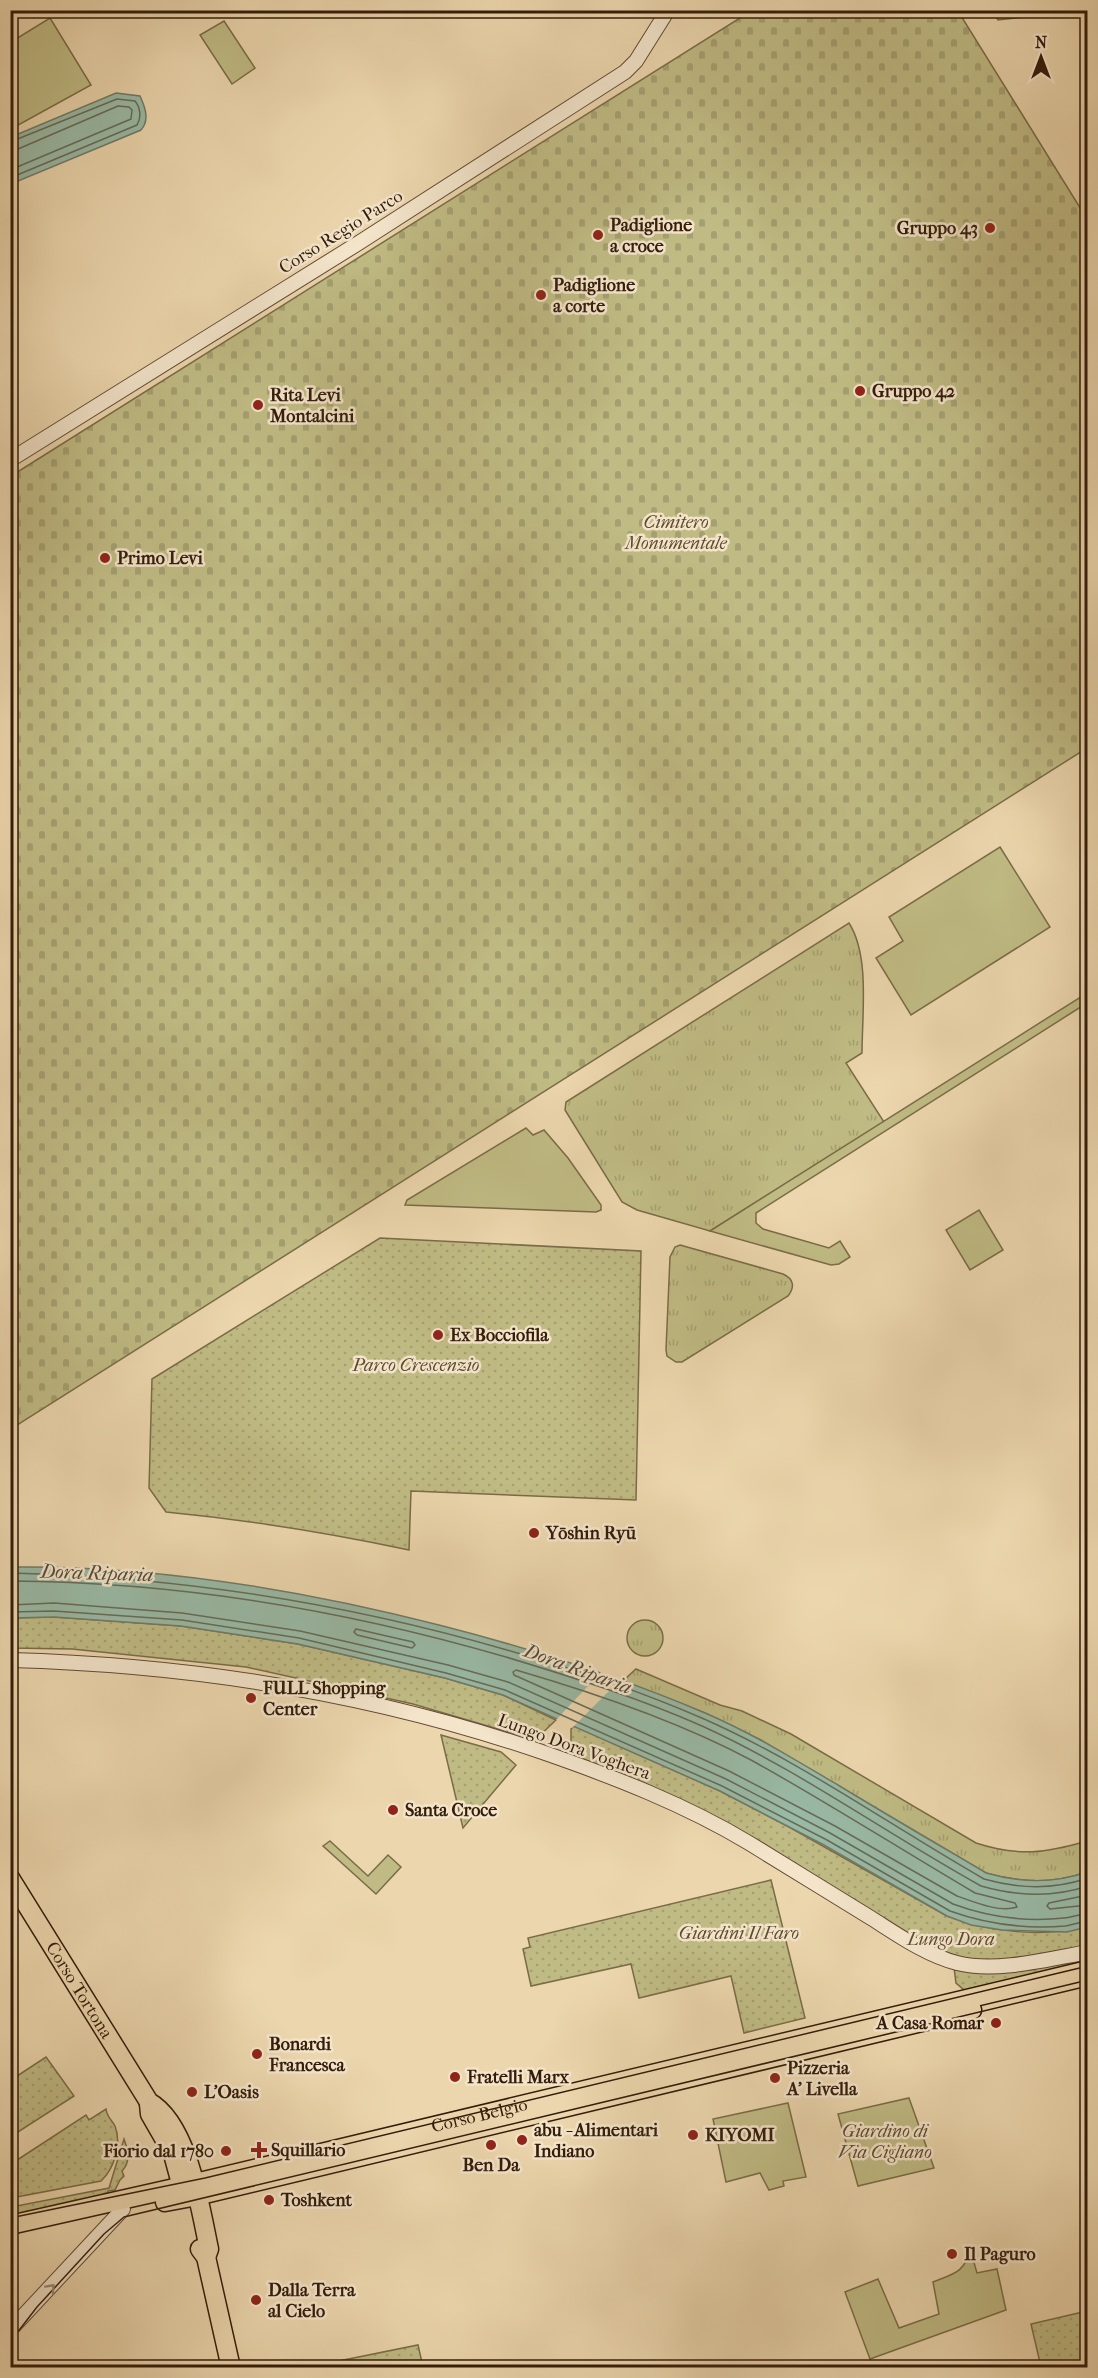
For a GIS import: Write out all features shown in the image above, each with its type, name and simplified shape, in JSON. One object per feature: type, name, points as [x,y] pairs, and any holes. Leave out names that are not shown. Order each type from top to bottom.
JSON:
[{"type":"main road","name":"Corso Tortona","points":[[10,1878],[149,2102],[159,2108],[181,2140],[201,2251],[207,2257],[231,2367]]},
{"type":"main road","name":"Corso Belgio","points":[[10,2235],[123,2210],[189,2191],[1088,1970]]},
{"type":"main road","name":"Corso Belgio","points":[[10,2225],[189,2191],[1088,1982]]},
{"type":"street","name":"Corso Regio Parco","points":[[10,460],[357,244],[625,72],[636,61],[668,10]]},
{"type":"street","name":"Lungo Dora Voghera","points":[[10,1660],[107,1664],[231,1676],[332,1694],[435,1718],[545,1753],[677,1805],[746,1841],[916,1945],[947,1959],[975,1965],[1024,1964],[1088,1952]]},
{"type":"street","points":[[10,2330],[123,2210]]},
{"type":"green space","points":[[992,10],[1087,10],[998,20],[992,11]]},
{"type":"green space","name":"Cimitero Monumentale","points":[[751,11],[958,11],[1087,219],[1087,748],[11,1429],[11,476]]},
{"type":"green space","points":[[50,18],[91,85],[11,129],[11,42]]},
{"type":"green space","points":[[224,21],[255,68],[232,84],[200,35]]},
{"type":"green space","points":[[1000,847],[1050,927],[911,1015],[876,958],[903,941],[889,917]]},
{"type":"green space","points":[[849,923],[856,936],[862,968],[862,1053],[846,1063],[884,1122],[710,1231],[637,1210],[622,1202],[565,1110],[566,1102]]},
{"type":"green space","points":[[1087,993],[1087,1003],[756,1213],[756,1223],[763,1229],[829,1248],[840,1241],[850,1257],[839,1264],[831,1265],[710,1231]]},
{"type":"green space","points":[[526,1128],[533,1135],[544,1130],[568,1158],[601,1205],[601,1210],[596,1212],[405,1205],[407,1200]]},
{"type":"green space","points":[[979,1210],[1003,1250],[970,1270],[946,1230]]},
{"type":"green space","name":"Parco Crescenzio","points":[[380,1238],[641,1251],[636,1500],[411,1491],[409,1550],[288,1528],[166,1512],[149,1488],[152,1379]]},
{"type":"green space","points":[[680,1245],[783,1274],[791,1281],[792,1289],[788,1296],[682,1362],[676,1362],[667,1356],[666,1350],[670,1257],[675,1247]]},
{"type":"green space","points":[[54,1617],[181,1626],[298,1644],[445,1678],[503,1695],[556,1720],[535,1740],[413,1704],[246,1667],[72,1649],[11,1648],[10,1618]]},
{"type":"green space","points":[[645,1620],[658,1625],[663,1638],[658,1651],[645,1656],[632,1651],[627,1638],[632,1625]]},
{"type":"green space","points":[[636,1669],[720,1705],[742,1711],[791,1734],[976,1843],[1006,1850],[1032,1852],[1087,1841],[1087,1872],[1062,1879],[1037,1881],[1012,1879],[986,1873],[761,1740],[705,1713],[623,1681]]},
{"type":"green space","name":"Lungo Dora","points":[[574,1726],[720,1791],[947,1916],[981,1926],[1017,1932],[1052,1932],[1087,1927],[1087,1950],[1048,1961],[1055,1965],[1087,1957],[1087,1966],[970,1995],[956,1983],[953,1960],[669,1796],[581,1758],[571,1746],[571,1729]]},
{"type":"green space","points":[[441,1735],[501,1752],[516,1765],[463,1828]]},
{"type":"green space","points":[[330,1841],[368,1876],[388,1855],[401,1867],[376,1894],[323,1846]]},
{"type":"green space","name":"Giardini Il Faro","points":[[771,1880],[805,2018],[744,2033],[731,1976],[639,1998],[631,1964],[531,1986],[523,1949],[530,1947],[528,1938]]},
{"type":"green space","points":[[46,2057],[74,2096],[18,2132],[11,2121],[11,2080]]},
{"type":"green space","name":"Giardino di Via Cigliano","points":[[909,2098],[934,2168],[858,2186],[838,2114]]},
{"type":"green space","points":[[788,2103],[806,2177],[783,2181],[784,2186],[769,2190],[760,2173],[726,2182],[713,2119]]},
{"type":"green space","points":[[106,2109],[115,2126],[118,2140],[116,2156],[110,2170],[101,2181],[11,2198],[11,2164],[86,2115],[89,2120]]},
{"type":"green space","points":[[124,2139],[128,2156],[127,2164],[122,2171],[124,2176],[115,2190],[108,2191],[106,2197],[11,2216],[11,2207],[109,2188]]},
{"type":"green space","points":[[970,2249],[977,2273],[997,2269],[1006,2310],[870,2359],[845,2292],[878,2279],[899,2328],[939,2314],[933,2282],[957,2272],[965,2263]]},
{"type":"green space","points":[[1087,2311],[1087,2367],[1041,2367],[1031,2324]]},
{"type":"green space","points":[[418,2345],[423,2367],[309,2367]]},
{"type":"water","points":[[116,93],[140,96],[146,118],[141,130],[11,184],[11,137]]},
{"type":"water","name":"Dora Riparia","points":[[10,1567],[120,1570],[229,1582],[283,1591],[443,1626],[576,1665],[641,1687],[740,1729],[986,1873],[1012,1879],[1037,1881],[1062,1879],[1087,1872],[1087,1927],[1067,1932],[1002,1930],[971,1925],[947,1916],[824,1845],[720,1791],[503,1695],[445,1678],[298,1644],[181,1626],[54,1617],[11,1618]]},
{"type":"pier","points":[[602,1671],[622,1678],[572,1728],[556,1720]]},
{"type":"tram line","points":[[10,2218],[205,2178],[1088,1966]]},
{"type":"tram line","points":[[10,2342],[37,2307],[104,2234],[124,2217],[1088,1986]]},
{"type":"place","name":"Gruppo 43","points":[[990,228]]},
{"type":"place","name":"Padiglione a croce","points":[[598,235]]},
{"type":"place","name":"Padiglione a corte","points":[[541,295]]},
{"type":"place","name":"Gruppo 42","points":[[860,391]]},
{"type":"place","name":"Rita Levi Montalcini","points":[[258,405]]},
{"type":"place","name":"Primo Levi","points":[[105,558]]},
{"type":"place","name":"Ex Bocciofila","points":[[438,1335]]},
{"type":"place","name":"Yōshin Ryū","points":[[534,1533]]},
{"type":"place","name":"FULL Shopping Center","points":[[251,1698]]},
{"type":"place","name":"Santa Croce","points":[[393,1810]]},
{"type":"place","name":"A Casa Romar","points":[[996,2023]]},
{"type":"place","name":"Bonardi Francesca","points":[[257,2054]]},
{"type":"place","name":"Fratelli Marx","points":[[455,2077]]},
{"type":"place","name":"Pizzeria A' Livella","points":[[775,2078]]},
{"type":"place","name":"L'Oasis","points":[[192,2092]]},
{"type":"place","name":"KIYOMI","points":[[693,2135]]},
{"type":"place","name":"abu - Alimentari Indiano","points":[[522,2140]]},
{"type":"place","name":"Ben Da","points":[[491,2145]]},
{"type":"place","name":"Squillario","points":[[259,2150]]},
{"type":"place","name":"Fiorio dal 1780","points":[[226,2151]]},
{"type":"place","name":"Toshkent","points":[[269,2200]]},
{"type":"place","name":"Il Paguro","points":[[952,2254]]},
{"type":"place","name":"Dalla Terra al Cielo","points":[[256,2300]]}]
